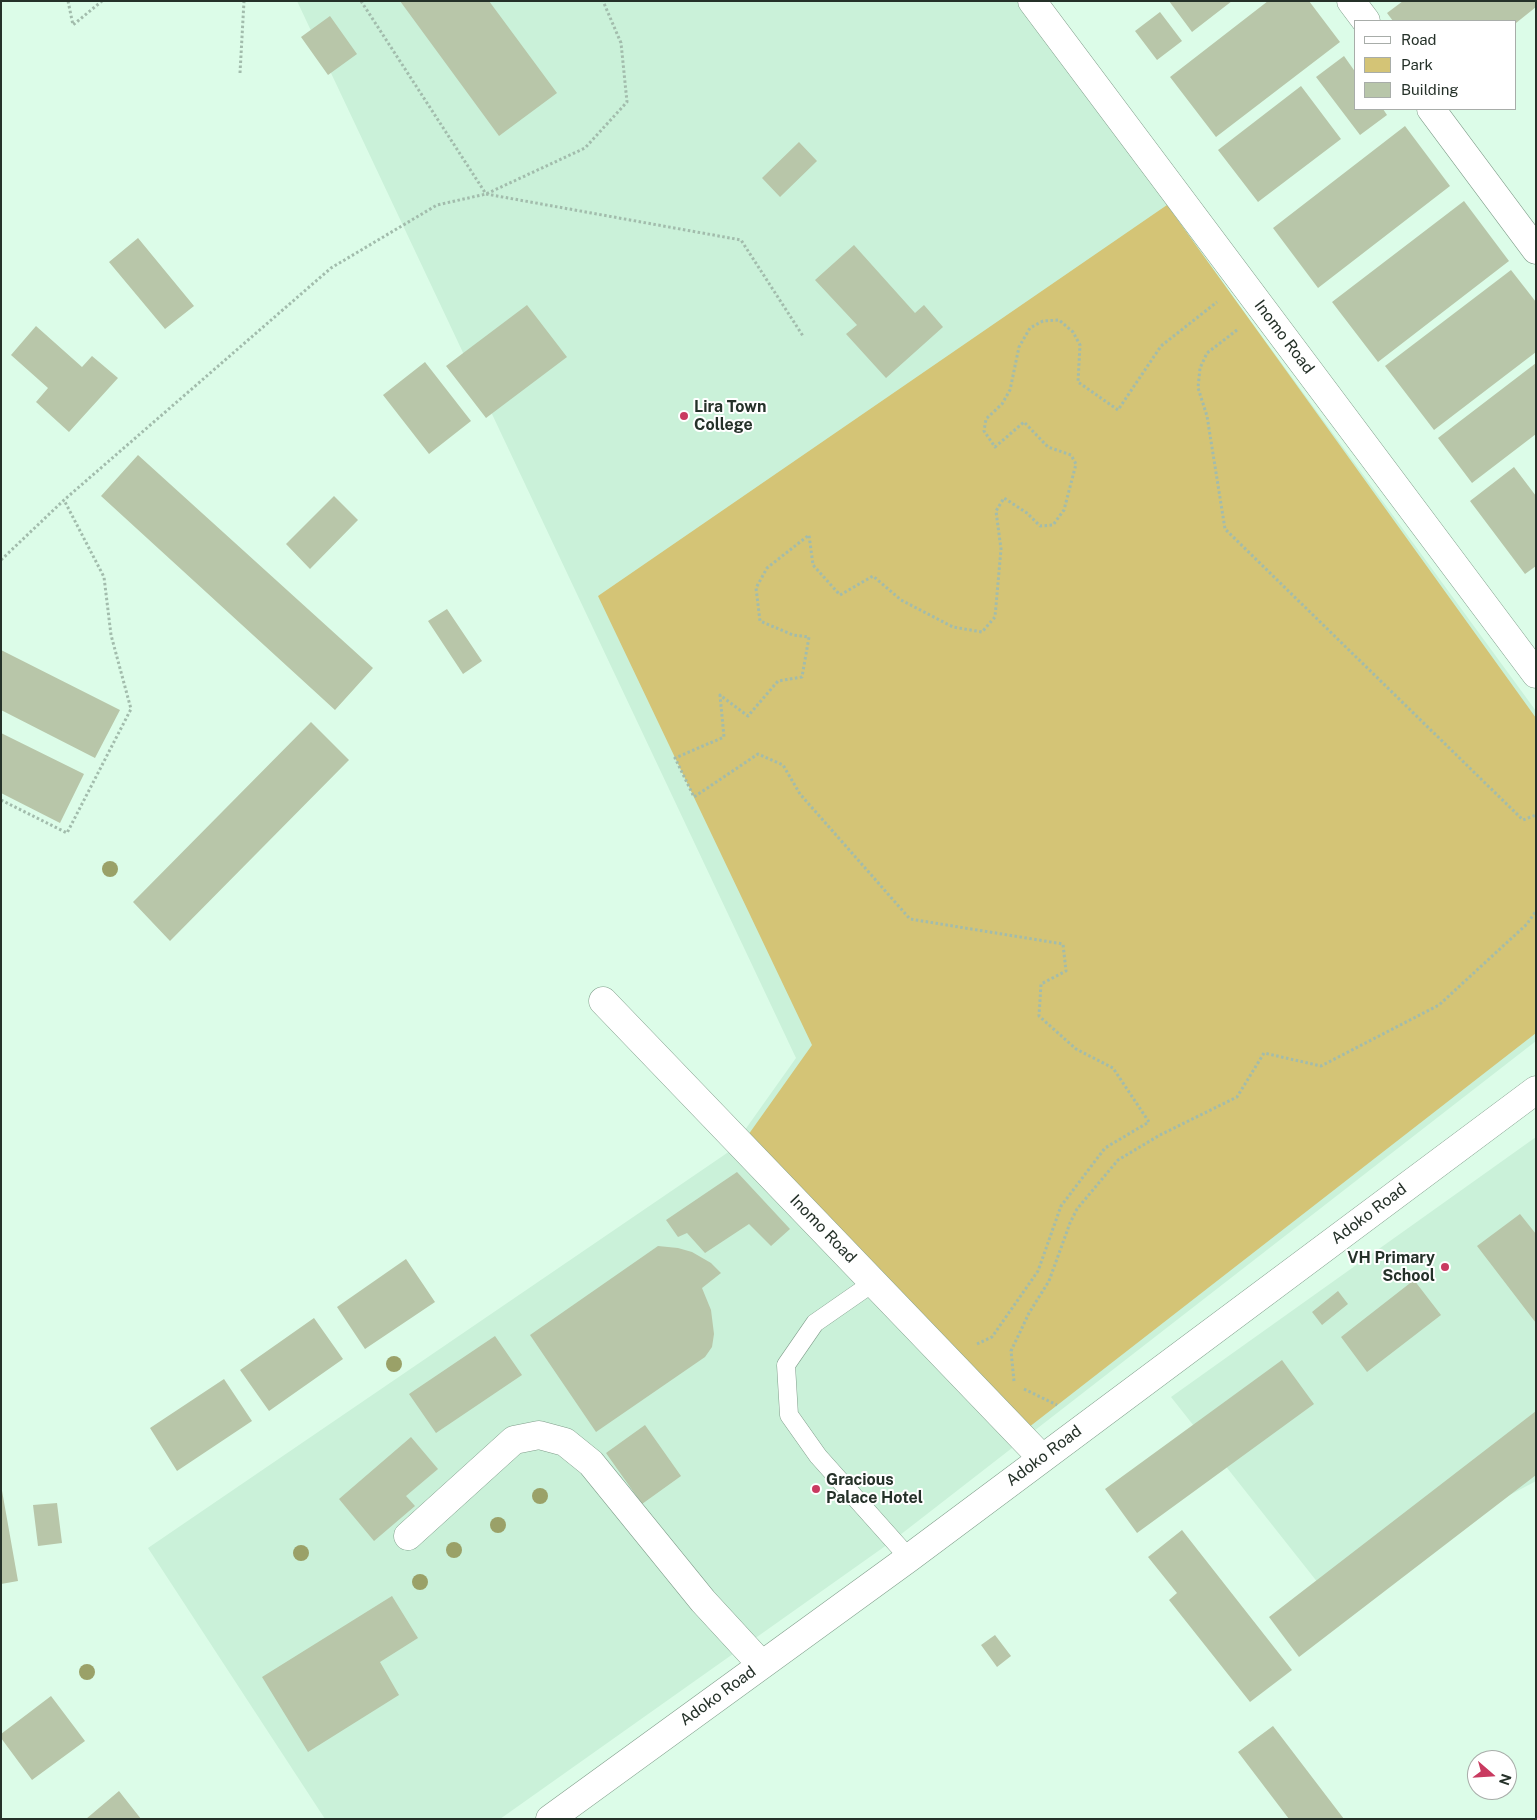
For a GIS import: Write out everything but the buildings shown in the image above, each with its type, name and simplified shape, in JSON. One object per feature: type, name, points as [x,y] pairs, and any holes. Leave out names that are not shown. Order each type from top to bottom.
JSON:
[{"type":"street","name":"Inomo Road","points":[[1032,1],[1536,674]]},
{"type":"street","points":[[1351,1],[1365,20]]},
{"type":"street","points":[[1432,110],[1536,250]]},
{"type":"street","name":"Inomo Road","points":[[603,1001],[1042,1458]]},
{"type":"street","name":"Adoko Road","points":[[550,1819],[908,1558],[1536,1090]]},
{"type":"street","points":[[408,1536],[514,1440],[539,1435],[565,1442],[591,1463],[703,1600],[761,1664]]},
{"type":"lane","points":[[874,1282],[815,1323],[786,1365],[789,1415],[818,1456],[908,1558]]},
{"type":"path","points":[[68,1],[73,25],[102,1]]},
{"type":"path","points":[[240,73],[244,1]]},
{"type":"path","points":[[361,1],[486,194],[741,240],[803,336]]},
{"type":"path","points":[[1,560],[64,500],[331,268],[437,205],[486,194],[585,148],[627,102],[621,43],[603,1]]},
{"type":"path","points":[[976,1344],[992,1337],[1038,1271],[1061,1206],[1105,1148],[1149,1122],[1113,1068],[1076,1049],[1039,1016],[1041,984],[1066,971],[1063,944],[910,919],[800,794],[783,765],[758,754],[694,797],[675,758],[724,737],[720,695],[748,716],[778,681],[802,677],[809,638],[793,635],[760,620],[756,588],[767,568],[809,535],[813,565],[840,595],[873,576],[901,600],[953,627],[982,632],[995,616],[1001,549],[996,511],[1004,498],[1027,513],[1040,526],[1053,525],[1064,510],[1076,464],[1071,454],[1048,447],[1024,422],[995,448],[984,430],[986,419],[1002,404],[1010,390],[1019,347],[1030,328],[1043,320],[1058,320],[1073,332],[1080,345],[1078,382],[1118,410],[1161,346],[1222,298]]},
{"type":"path","points":[[1242,326],[1207,353],[1200,368],[1198,388],[1207,416],[1225,529],[1523,820],[1536,815]]},
{"type":"path","points":[[1,800],[67,833],[131,709],[111,635],[104,577],[64,500]]},
{"type":"path","points":[[1051,1410],[1058,1404],[1015,1385],[1011,1351],[1029,1313],[1049,1281],[1078,1209],[1118,1160],[1160,1135],[1237,1097],[1264,1053],[1321,1066],[1439,1005],[1527,924],[1536,911]]},
{"type":"shaded area","points":[[297,1],[1044,1],[1031,13],[1250,320],[1536,711],[1536,1041],[891,1542],[500,1819],[325,1819],[148,1548],[730,1151],[796,1058]]},
{"type":"shaded area","name":"VH Primary School","points":[[1536,1137],[1536,1481],[1326,1593],[1171,1397]]},
{"type":"green space","points":[[1167,205],[1536,718],[1536,1033],[1024,1431],[746,1138],[812,1045],[598,596]]},
{"type":"place","name":"Lira Town College","points":[[684,416]]},
{"type":"place","name":"VH Primary School","points":[[1445,1267]]},
{"type":"place","name":"Gracious Palace Hotel","points":[[816,1489]]}]
